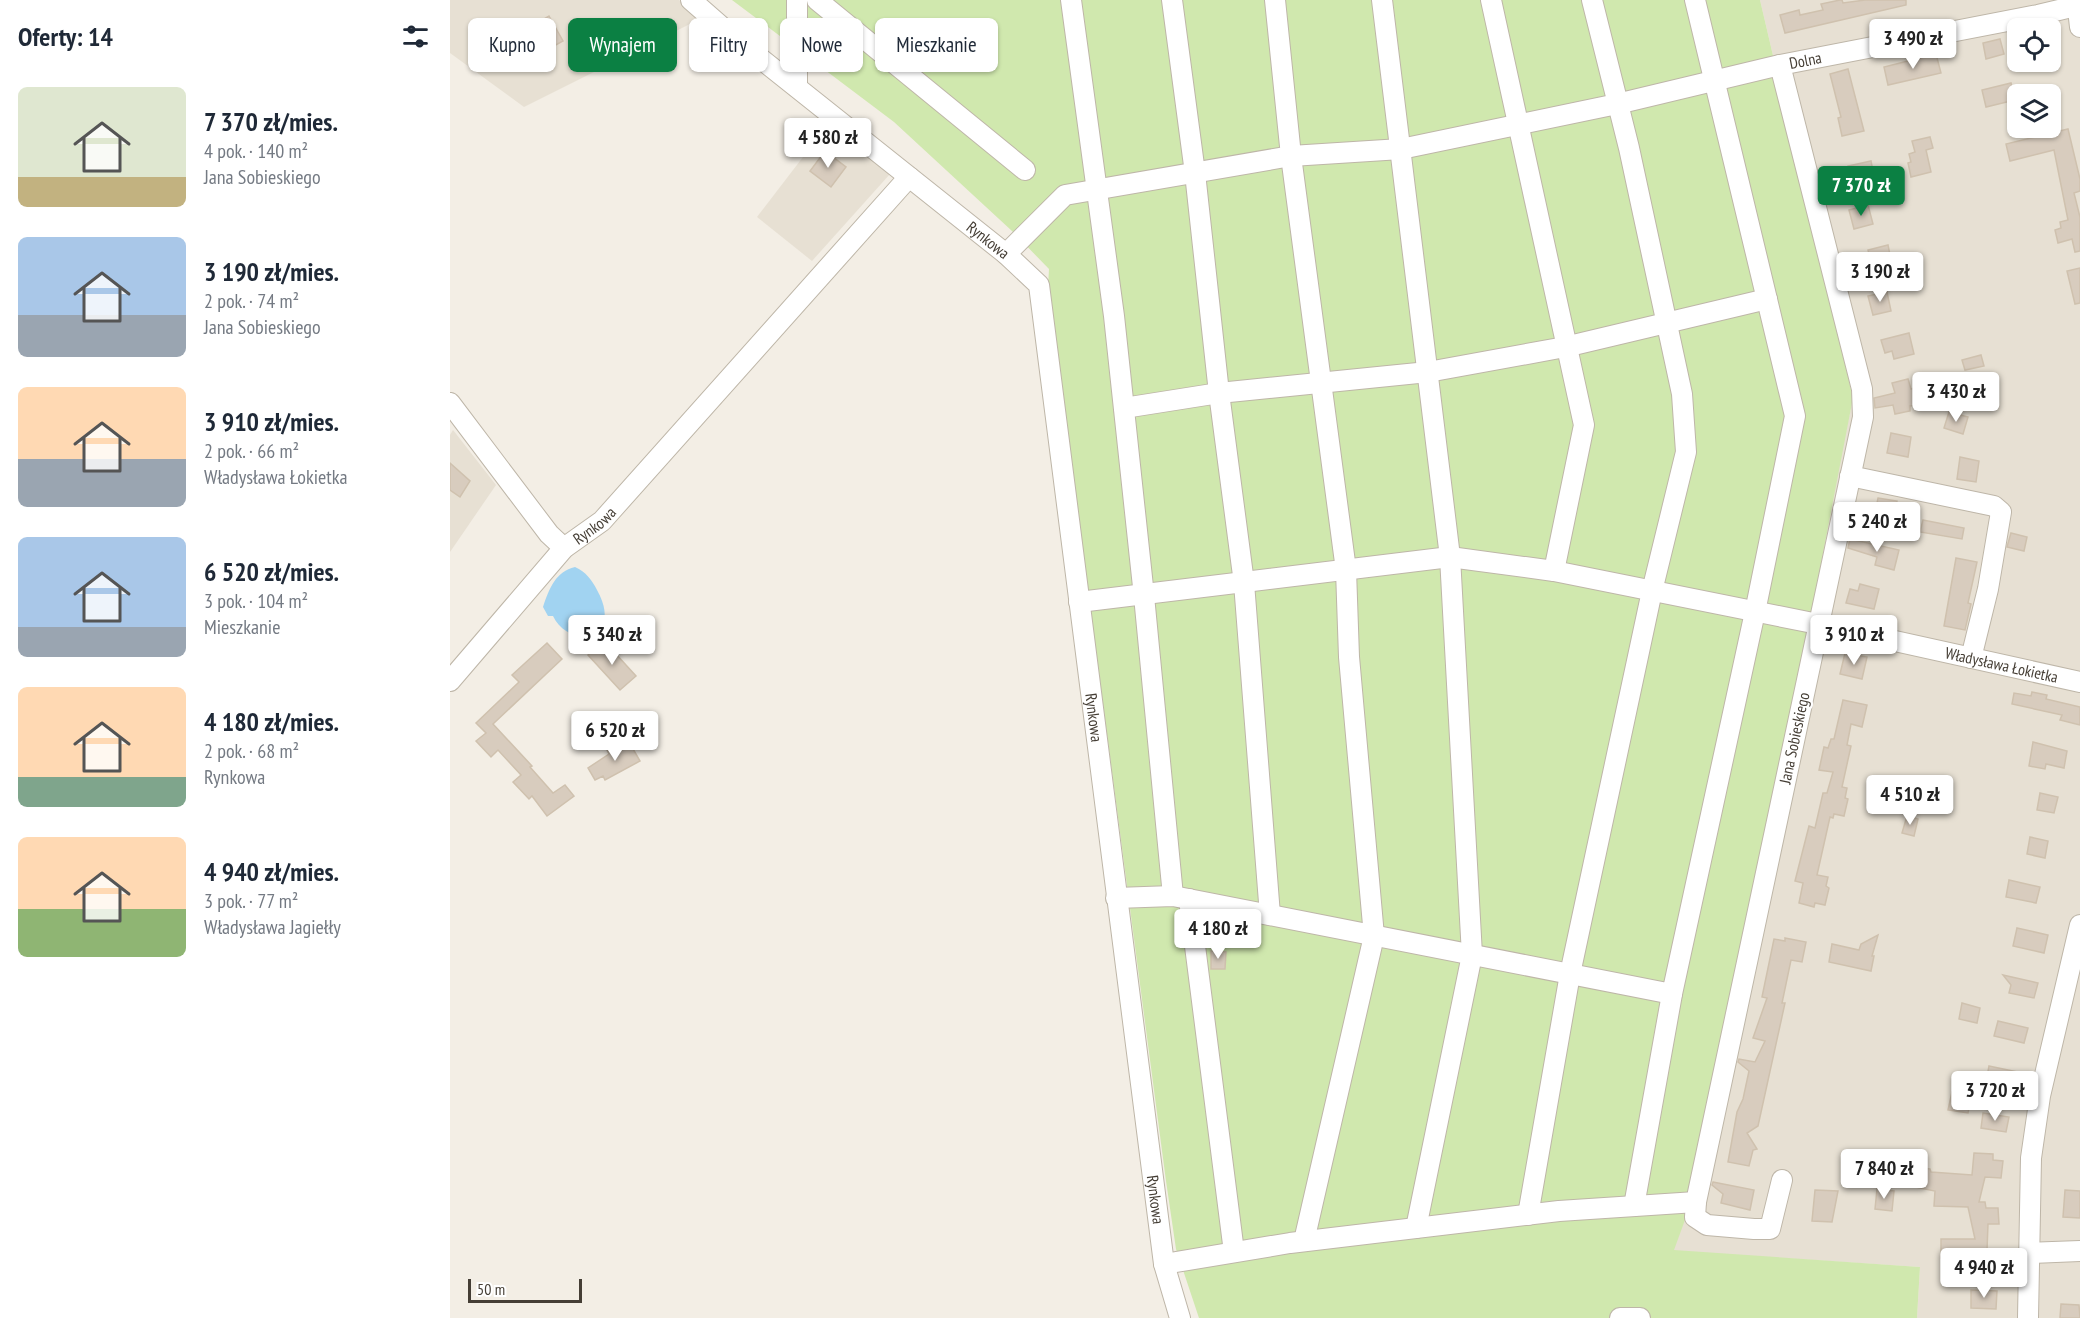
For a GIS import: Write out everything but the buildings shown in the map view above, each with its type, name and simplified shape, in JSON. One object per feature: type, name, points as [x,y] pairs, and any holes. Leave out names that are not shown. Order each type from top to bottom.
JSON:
[{"type":"street","name":"Rynkowa","points":[[691,0],[730,35],[1006,254],[1039,285],[1164,1264],[1180,1318]]},
{"type":"street","points":[[797,87],[798,0]]},
{"type":"street","points":[[817,0],[1025,170]]},
{"type":"street","points":[[1071,0],[1114,316],[1144,596],[1181,897],[1234,1252]]},
{"type":"street","points":[[1172,0],[1244,583],[1270,915]]},
{"type":"street","points":[[1275,0],[1320,384],[1346,570],[1349,657],[1374,936],[1304,1241]]},
{"type":"street","points":[[1382,0],[1450,557],[1472,955],[1416,1228]]},
{"type":"street","points":[[1491,0],[1565,347],[1584,425],[1554,572]]},
{"type":"street","points":[[1528,1215],[1570,974],[1652,591],[1686,452],[1682,394],[1629,148],[1592,0]]},
{"type":"street","points":[[1634,1206],[1672,994],[1795,416],[1695,0]]},
{"type":"street","points":[[2078,3],[2080,27]]},
{"type":"street","name":"Dolna","points":[[1006,254],[1065,195],[1292,156],[1401,149],[1617,104],[1780,65],[2038,15],[2078,3]]},
{"type":"street","name":"Jana Sobieskiego","points":[[1696,1202],[1863,417],[1862,389],[1780,65]]},
{"type":"street","name":"Rynkowa","points":[[450,681],[564,548],[602,521],[909,177]]},
{"type":"street","points":[[1124,408],[1219,393],[1428,372],[1565,347],[1767,299]]},
{"type":"street","points":[[450,403],[549,534],[564,548]]},
{"type":"street","points":[[1850,476],[1994,506],[2001,512],[1988,589],[1971,658]]},
{"type":"street","name":"Władysława Łokietka","points":[[1079,602],[1144,596],[1450,557],[1554,572],[1652,591],[1818,624],[2080,682]]},
{"type":"street","points":[[1116,897],[1181,897],[1672,994]]},
{"type":"street","points":[[2028,1318],[2031,1158],[2040,1096],[2080,925]]},
{"type":"street","points":[[1164,1264],[1304,1241],[1528,1215],[1696,1202],[1695,1217],[1707,1225],[1770,1229],[1782,1180]]},
{"type":"street","points":[[2029,1253],[2080,1251]]},
{"type":"street","points":[[1620,1318],[1640,1318]]},
{"type":"shaded area","points":[[450,0],[679,0],[702,18],[689,18],[689,24],[677,30],[677,18],[568,18],[568,72],[594,72],[524,107],[476,72],[556,72],[556,18],[468,18],[468,66],[450,53]]},
{"type":"shaded area","points":[[1760,0],[2080,0],[2080,1318],[1917,1318],[1920,1267],[1673,1251],[1853,398]]},
{"type":"shaded area","points":[[826,127],[890,174],[812,261],[757,217]]},
{"type":"shaded area","points":[[453,430],[496,485],[450,552],[450,435]]},
{"type":"green space","points":[[732,0],[1760,0],[1853,398],[1704,1168],[1674,1250],[1920,1267],[1917,1318],[1199,1318],[1176,1249],[1166,1181],[1048,287],[1049,269],[1012,231],[894,122],[828,72],[863,72],[863,18],[780,18],[780,36],[768,27],[768,18],[756,18]]},
{"type":"water","points":[[575,567],[591,580],[604,607],[604,620],[600,629],[592,634],[581,636],[561,627],[553,616],[548,616],[543,607],[558,577],[568,569]]}]
